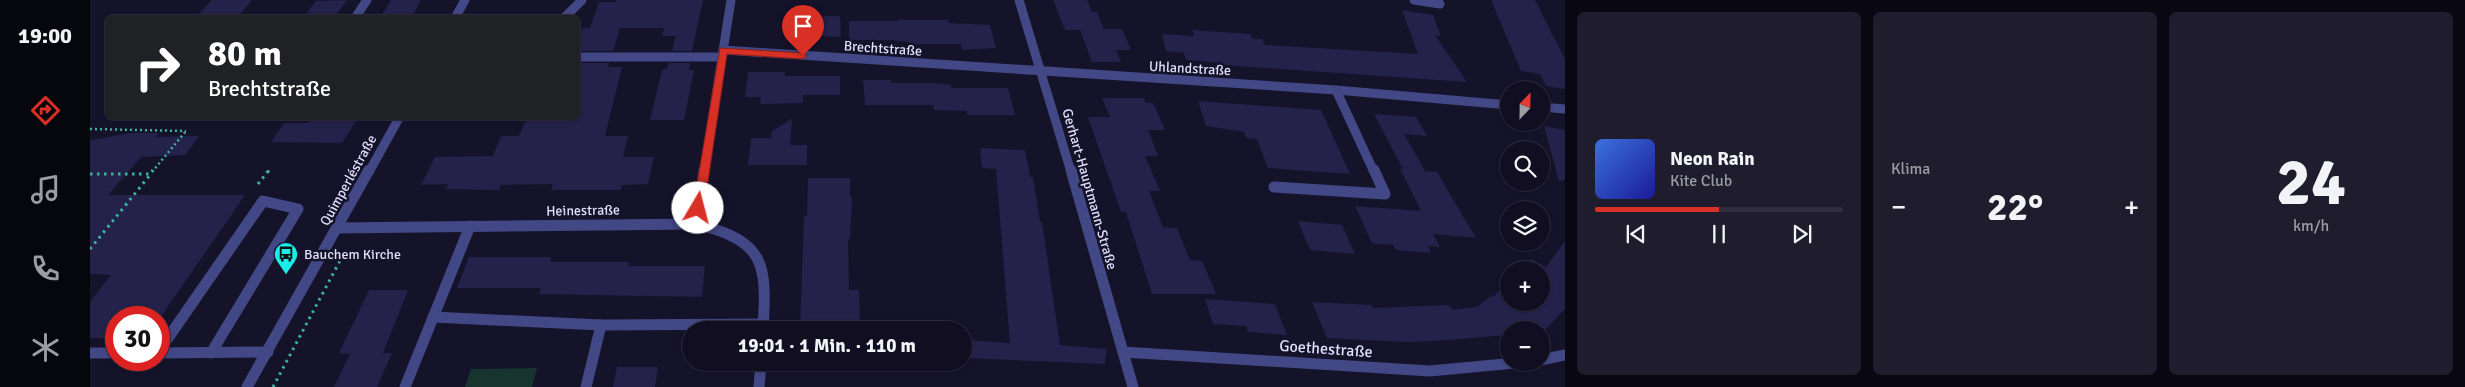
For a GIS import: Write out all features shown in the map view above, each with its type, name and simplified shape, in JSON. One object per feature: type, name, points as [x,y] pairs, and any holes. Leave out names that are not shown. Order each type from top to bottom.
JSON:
[{"type":"street","points":[[357,15],[367,0]]},
{"type":"street","points":[[457,15],[465,0]]},
{"type":"street","points":[[567,15],[582,0]]},
{"type":"street","points":[[696,224],[731,0]]},
{"type":"street","name":"Gerhart-Hauptmann-Straße","points":[[1019,0],[1133,387]]},
{"type":"street","points":[[1414,0],[1440,4]]},
{"type":"street","points":[[580,57],[722,54]]},
{"type":"street","name":"Brechtstraße","points":[[722,54],[1042,73]]},
{"type":"street","name":"Uhlandstraße","points":[[1042,73],[1336,90],[1500,103]]},
{"type":"street","points":[[1274,187],[1385,194],[1336,90]]},
{"type":"street","points":[[1550,108],[1565,109]]},
{"type":"street","name":"Quimperléstraße","points":[[247,387],[398,120]]},
{"type":"street","points":[[170,336],[263,202],[298,209],[211,353]]},
{"type":"street","name":"Heinestraße","points":[[338,228],[696,224],[733,235],[751,249],[762,266],[766,282],[763,321]]},
{"type":"street","points":[[405,387],[470,226]]},
{"type":"street","name":"Heinestraße","points":[[433,317],[601,325],[682,326]]},
{"type":"street","points":[[586,387],[601,325]]},
{"type":"street","points":[[170,352],[268,352]]},
{"type":"street","name":"Goethestraße","points":[[1123,352],[1430,372],[1500,365]]},
{"type":"street","points":[[90,353],[105,353]]},
{"type":"street","points":[[1550,358],[1565,355]]},
{"type":"street","points":[[759,387],[760,371]]},
{"type":"path","points":[[90,128],[186,131],[90,249]]},
{"type":"path","points":[[90,174],[150,174]]},
{"type":"green space","points":[[537,368],[532,387],[465,387],[471,369]]},
{"type":"building","points":[[212,0],[252,0],[240,15],[198,15]]},
{"type":"building","points":[[347,0],[336,15],[305,15],[316,1]]},
{"type":"building","points":[[391,0],[421,0],[413,15],[382,15]]},
{"type":"building","points":[[616,0],[703,0],[692,51],[672,51],[676,36],[662,36],[664,28],[620,28],[613,51],[580,51],[582,28],[590,28],[599,2],[616,2]]},
{"type":"building","points":[[1053,0],[1087,0],[1092,12],[1097,12],[1104,29],[1122,29],[1131,50],[1116,50],[1121,62],[1092,62],[1080,30],[1065,30]]},
{"type":"building","points":[[1491,0],[1535,0],[1565,59],[1565,89],[1550,87],[1550,81],[1544,81],[1540,74],[1521,71]]},
{"type":"building","points":[[1402,10],[1433,15],[1441,36],[1435,35],[1467,82],[1223,65],[1223,63],[1186,60],[1184,53],[1166,51],[1162,34],[1194,36],[1192,30],[1250,34],[1252,39],[1262,39],[1265,45],[1418,54]]},
{"type":"building","points":[[840,16],[841,37],[789,35],[790,17]]},
{"type":"building","points":[[948,20],[949,23],[990,25],[996,48],[962,50],[961,44],[909,44],[909,42],[891,40],[849,40],[849,21]]},
{"type":"building","points":[[580,63],[609,63],[608,67],[622,67],[605,136],[628,136],[623,157],[654,157],[648,184],[622,185],[621,190],[551,190],[553,184],[501,185],[499,190],[445,189],[448,184],[421,185],[435,157],[493,156],[501,136],[519,136],[526,120],[580,120]]},
{"type":"building","points":[[669,63],[690,63],[689,70],[694,70],[684,120],[650,120],[662,70],[667,69]]},
{"type":"building","points":[[748,72],[785,72],[785,76],[840,76],[840,95],[803,95],[803,103],[760,104],[761,97],[745,97]]},
{"type":"building","points":[[863,80],[891,80],[891,83],[936,83],[951,85],[952,88],[1008,88],[1015,115],[967,115],[967,111],[934,110],[933,105],[865,105]]},
{"type":"building","points":[[1102,98],[1144,98],[1146,103],[1153,103],[1165,130],[1148,130],[1158,156],[1145,156],[1160,191],[1149,191],[1163,227],[1177,228],[1190,260],[1202,261],[1216,294],[1152,294],[1126,212],[1121,212],[1088,117],[1110,117]]},
{"type":"building","points":[[1198,101],[1321,110],[1350,174],[1268,168],[1257,139],[1246,138],[1244,132],[1206,126]]},
{"type":"building","points":[[1374,114],[1416,117],[1427,136],[1404,134],[1425,171],[1437,172],[1476,238],[1433,234],[1440,247],[1428,246],[1431,253],[1396,250],[1393,245],[1372,243],[1355,206],[1421,211],[1400,169],[1403,169]]},
{"type":"building","points":[[792,119],[790,145],[807,145],[807,165],[748,165],[751,138],[771,138],[772,131]]},
{"type":"building","points":[[310,120],[357,120],[342,143],[271,142],[284,123],[308,123]]},
{"type":"building","points":[[1550,127],[1565,130],[1565,180],[1559,181],[1550,148],[1550,141],[1548,141],[1545,131],[1550,131]]},
{"type":"building","points":[[131,133],[159,133],[155,137],[199,136],[185,155],[141,157],[108,195],[245,195],[168,306],[105,306],[105,338],[90,338],[90,302],[111,275],[90,274],[90,140]]},
{"type":"building","points":[[980,148],[1025,150],[1030,177],[1033,177],[1040,222],[1042,222],[1060,345],[1106,349],[1105,364],[972,358],[972,341],[1010,343],[996,169],[982,168]]},
{"type":"building","points":[[808,178],[850,178],[850,197],[852,197],[850,239],[848,239],[849,290],[859,290],[860,321],[800,321],[804,216],[807,216]]},
{"type":"building","points":[[1298,221],[1342,225],[1355,254],[1310,250]]},
{"type":"building","points":[[1565,241],[1565,309],[1550,325],[1550,321],[1500,321],[1500,336],[1406,342],[1327,338],[1312,302],[1371,305],[1373,308],[1448,305],[1453,310],[1477,307],[1500,290],[1500,311],[1550,311],[1550,262]]},
{"type":"building","points":[[469,257],[551,257],[550,262],[629,262],[628,266],[705,266],[702,297],[539,294],[541,288],[457,288]]},
{"type":"building","points":[[369,290],[408,290],[383,353],[392,353],[377,387],[334,387],[350,354],[339,353]]},
{"type":"building","points":[[1205,299],[1275,304],[1287,335],[1248,332],[1246,326],[1213,324]]},
{"type":"building","points":[[617,367],[658,367],[655,387],[613,387]]},
{"type":"place","name":"Bauchem Kirche","points":[[286,275]]},
{"type":"route","points":[[698,208],[723,50],[803,56]]}]
